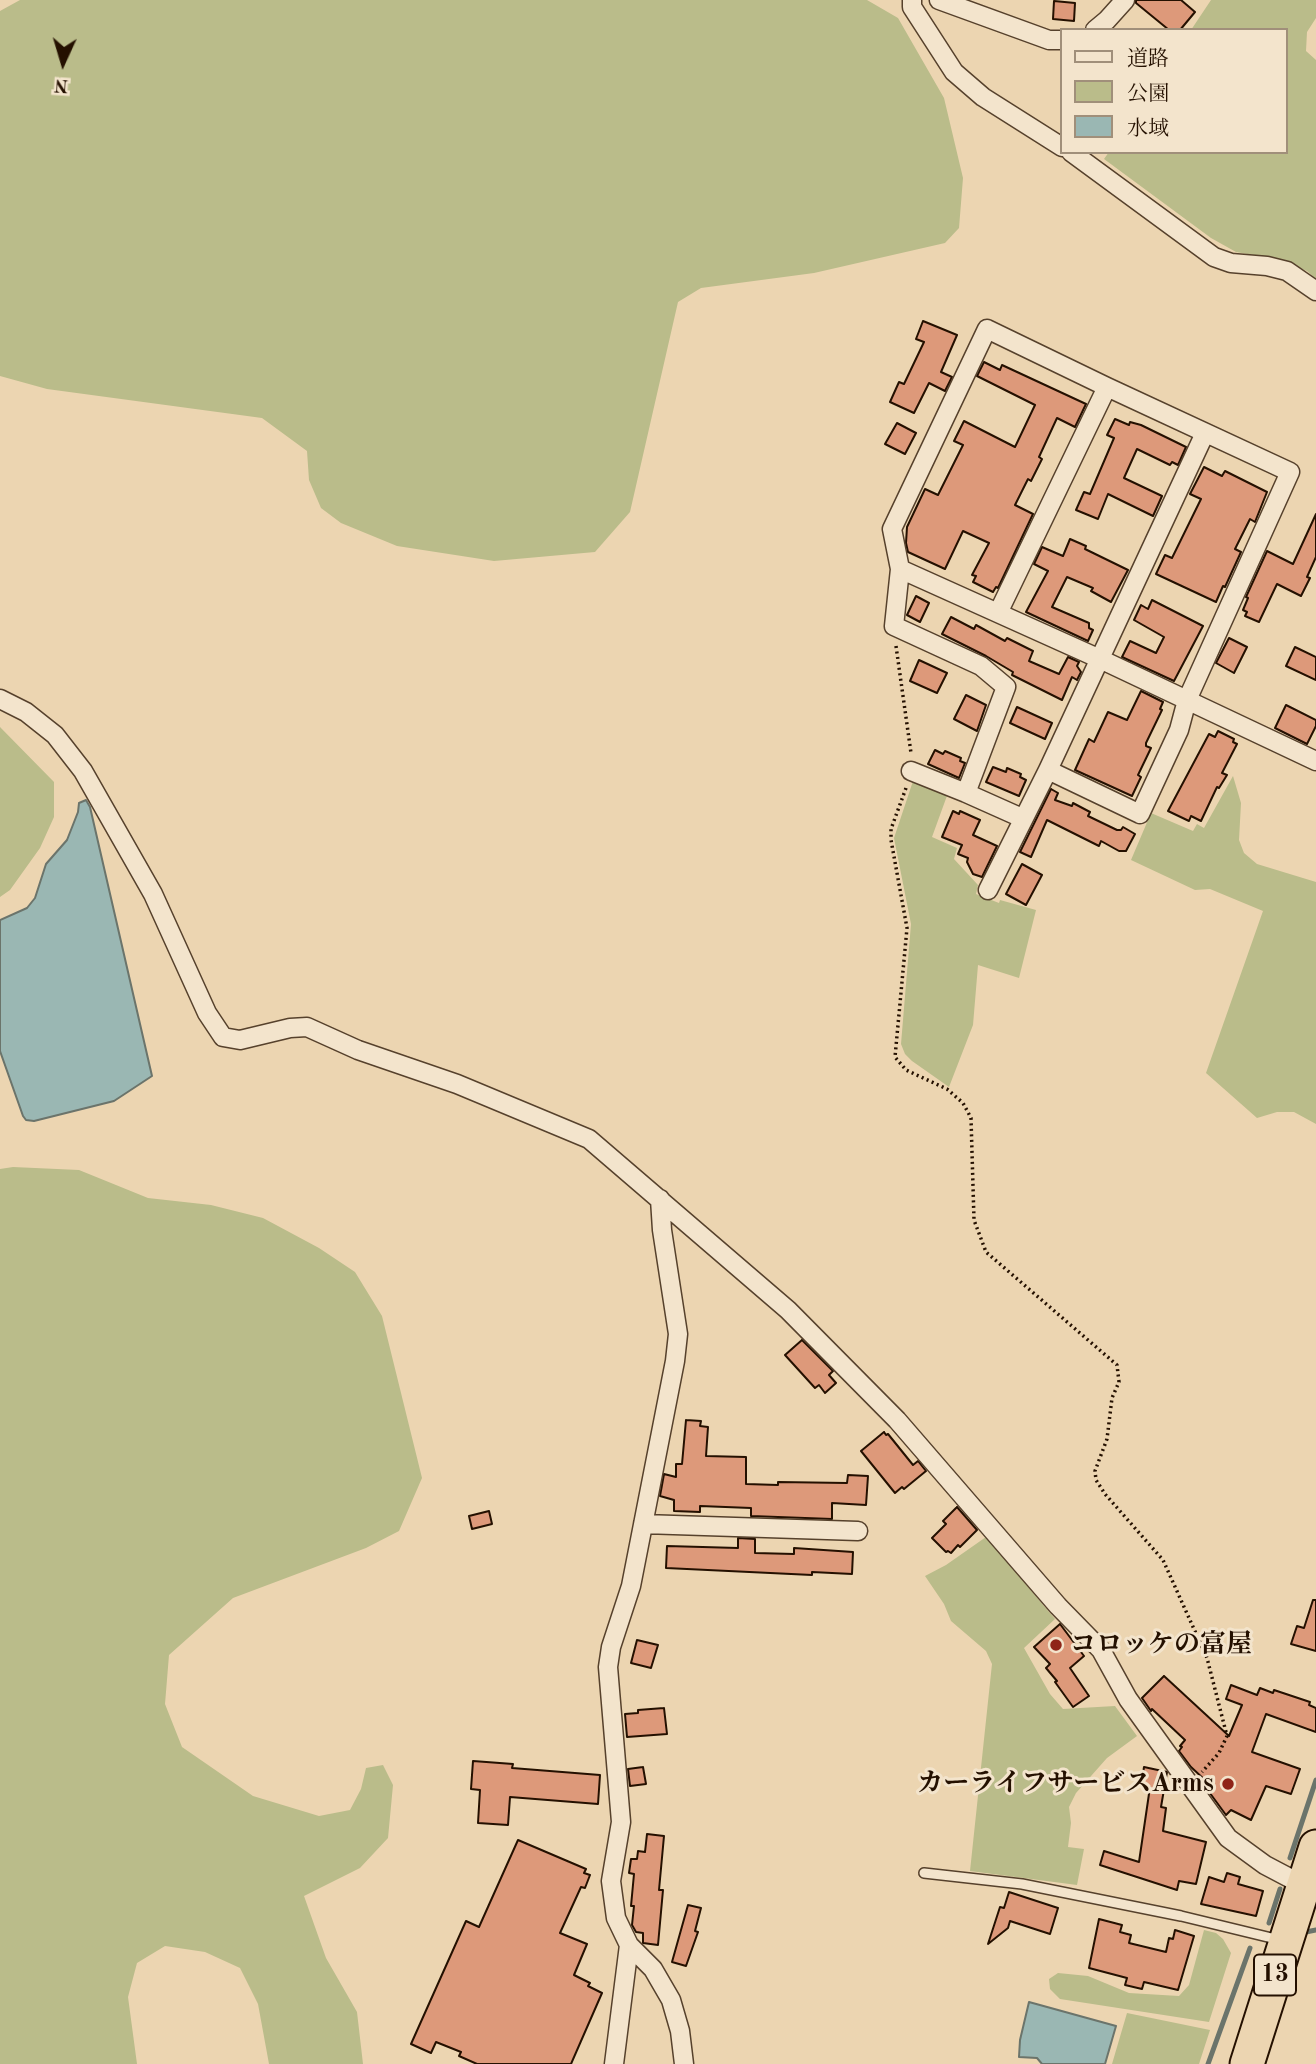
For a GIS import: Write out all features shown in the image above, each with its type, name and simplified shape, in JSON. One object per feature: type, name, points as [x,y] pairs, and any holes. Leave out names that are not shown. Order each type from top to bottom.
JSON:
[{"type":"highway","name":"13","points":[[1247,2064],[1316,1847]]},
{"type":"street","points":[[912,0],[912,7],[954,72],[983,97],[1060,146]]},
{"type":"street","points":[[939,0],[1049,40],[1060,40]]},
{"type":"street","points":[[1097,28],[1125,0]]},
{"type":"street","points":[[1074,154],[1214,257],[1231,263],[1267,266],[1287,271],[1316,291]]},
{"type":"street","points":[[966,793],[1006,687],[981,666],[894,626],[900,569],[892,529],[987,329],[1290,472],[1186,699],[1179,730],[1140,814],[1048,770]]},
{"type":"street","points":[[998,613],[1107,387]]},
{"type":"street","points":[[988,890],[1048,770],[1205,433]]},
{"type":"street","points":[[900,569],[1316,760]]},
{"type":"street","points":[[0,699],[26,712],[55,735],[83,771],[153,894],[207,1013],[223,1037],[240,1040],[290,1028],[307,1027],[358,1050],[457,1084],[589,1139],[788,1310],[897,1420],[1058,1605],[1101,1650],[1128,1699],[1228,1838],[1265,1865],[1303,1885]]},
{"type":"street","points":[[911,771],[1022,818]]},
{"type":"street","points":[[660,1199],[662,1230],[678,1334],[631,1586],[611,1647],[608,1667],[621,1822],[611,1881],[616,1917],[629,1945],[653,1969],[671,2000],[680,2031],[684,2064]]},
{"type":"street","points":[[643,1524],[858,1531]]},
{"type":"street","points":[[614,2064],[629,1945]]},
{"type":"lane","points":[[924,1873],[1022,1884],[1181,1916],[1286,1942]]},
{"type":"path","points":[[894,626],[911,771],[891,830],[892,852],[907,929],[895,1057],[906,1070],[947,1089],[963,1103],[971,1118],[974,1220],[986,1252],[1117,1366],[1119,1382],[1112,1398],[1108,1439],[1095,1471],[1096,1480],[1163,1560],[1208,1658],[1225,1724],[1227,1736],[1224,1745],[1189,1786]]},
{"type":"green space","points":[[20,0],[867,0],[898,18],[944,98],[963,178],[959,228],[945,243],[814,273],[701,288],[678,302],[630,512],[595,552],[494,561],[397,546],[341,523],[321,508],[309,480],[307,451],[262,418],[47,389],[0,376],[0,11]]},
{"type":"green space","points":[[1211,0],[1316,0],[1316,18],[1307,32],[1306,51],[1316,60],[1316,279],[1307,271],[1281,260],[1236,252],[1211,238],[1104,159],[1108,154],[1288,154],[1288,28],[1192,28]]},
{"type":"green space","points":[[0,727],[54,782],[54,817],[40,848],[10,890],[0,897]]},
{"type":"green space","points":[[1233,776],[1241,803],[1239,840],[1244,853],[1257,864],[1316,882],[1316,1124],[1294,1112],[1277,1112],[1257,1118],[1206,1073],[1263,911],[1210,889],[1195,890],[1131,860],[1151,813],[1193,831],[1197,824],[1204,828]]},
{"type":"green space","points":[[914,778],[948,793],[932,837],[957,848],[954,859],[978,885],[976,894],[999,903],[1000,900],[1036,910],[1019,978],[978,965],[973,1025],[949,1087],[912,1061],[901,1044],[911,924],[894,838]]},
{"type":"green space","points":[[13,1167],[79,1170],[148,1198],[211,1205],[263,1218],[319,1248],[355,1272],[382,1316],[422,1478],[399,1531],[366,1548],[233,1598],[169,1655],[165,1704],[182,1747],[253,1796],[319,1816],[350,1810],[361,1789],[366,1768],[383,1765],[393,1785],[388,1838],[360,1868],[304,1896],[326,1958],[357,2012],[363,2064],[269,2064],[258,2004],[240,1968],[205,1952],[165,1946],[137,1963],[128,1997],[137,2064],[0,2064],[0,1169]]},
{"type":"green space","points":[[986,1537],[1055,1619],[1024,1648],[1050,1694],[1063,1709],[1115,1706],[1137,1736],[1107,1758],[1076,1793],[1069,1807],[1071,1823],[1068,1847],[1084,1849],[1077,1885],[970,1871],[992,1664],[986,1651],[951,1621],[944,1604],[925,1576]]},
{"type":"green space","points":[[1204,1930],[1216,1933],[1231,1953],[1209,2022],[1060,1999],[1050,1989],[1049,1979],[1058,1973],[1088,1976],[1129,1993],[1179,1996],[1189,1985]]},
{"type":"green space","points":[[1127,2013],[1210,2030],[1199,2064],[1112,2064]]},
{"type":"water","points":[[86,800],[90,807],[152,1076],[114,1101],[34,1121],[26,1120],[0,1051],[0,920],[27,908],[35,898],[46,864],[67,840],[79,803]]},
{"type":"water","points":[[1029,2002],[1116,2026],[1105,2064],[1042,2064],[1037,2058],[1019,2057]]},
{"type":"building","points":[[1136,0],[1181,0],[1195,12],[1182,28],[1167,28],[1136,3]]},
{"type":"building","points":[[1054,1],[1075,3],[1074,21],[1053,19]]},
{"type":"building","points":[[923,321],[957,335],[941,372],[952,377],[945,391],[929,383],[914,413],[890,402],[899,382],[904,384],[924,342],[916,339]]},
{"type":"building","points":[[984,362],[1000,370],[1002,365],[1086,404],[1075,427],[1057,418],[1039,457],[1042,459],[1015,505],[1033,514],[998,588],[993,592],[973,582],[976,576],[972,575],[989,543],[963,531],[945,569],[908,552],[906,543],[907,527],[925,489],[938,495],[963,445],[954,441],[964,421],[1015,447],[1035,405],[977,376]]},
{"type":"building","points":[[1115,419],[1129,425],[1130,422],[1141,425],[1186,447],[1178,465],[1172,462],[1170,465],[1137,449],[1124,478],[1162,496],[1153,516],[1108,494],[1098,519],[1076,510],[1084,492],[1090,494],[1114,438],[1107,435]]},
{"type":"building","points":[[897,423],[916,433],[905,454],[885,444]]},
{"type":"building","points":[[1204,467],[1222,476],[1225,471],[1267,492],[1255,522],[1250,519],[1235,549],[1241,552],[1216,602],[1156,574],[1165,555],[1172,558],[1201,499],[1190,494]]},
{"type":"building","points":[[1316,514],[1316,557],[1301,596],[1277,584],[1259,622],[1245,616],[1247,612],[1243,610],[1248,598],[1246,597],[1267,551],[1293,564]]},
{"type":"building","points":[[1070,539],[1128,570],[1111,602],[1091,591],[1093,588],[1067,577],[1052,607],[1089,623],[1089,628],[1093,630],[1088,641],[1026,612],[1048,571],[1034,564],[1042,547],[1063,556]]},
{"type":"building","points":[[916,596],[929,603],[920,622],[907,615]]},
{"type":"building","points":[[1152,600],[1203,626],[1174,681],[1122,657],[1130,641],[1156,653],[1164,637],[1134,620],[1141,605],[1148,609]]},
{"type":"building","points":[[951,617],[974,629],[976,625],[1005,641],[1007,638],[1033,651],[1029,661],[1059,674],[1068,657],[1079,662],[1077,666],[1081,672],[1077,680],[1072,677],[1062,700],[1012,675],[1013,672],[986,656],[942,634]]},
{"type":"building","points":[[1229,638],[1247,647],[1234,673],[1216,663]]},
{"type":"building","points":[[1295,647],[1316,657],[1316,680],[1286,666]]},
{"type":"building","points":[[919,660],[947,673],[937,693],[910,681]]},
{"type":"building","points":[[1141,691],[1163,702],[1160,709],[1162,710],[1146,743],[1146,746],[1151,748],[1138,775],[1141,777],[1132,796],[1075,770],[1089,739],[1094,742],[1108,712],[1127,720]]},
{"type":"building","points":[[966,695],[986,705],[977,731],[954,719]]},
{"type":"building","points":[[1286,705],[1316,720],[1316,726],[1307,744],[1275,728]]},
{"type":"building","points":[[1017,707],[1052,723],[1045,739],[1010,723]]},
{"type":"building","points":[[1218,731],[1234,739],[1233,742],[1237,744],[1222,773],[1227,775],[1219,788],[1217,787],[1201,821],[1191,816],[1189,821],[1168,811],[1209,734],[1215,737]]},
{"type":"building","points":[[935,750],[961,758],[960,761],[965,763],[959,778],[928,764]]},
{"type":"building","points":[[993,767],[1006,772],[1007,768],[1021,774],[1020,777],[1026,780],[1019,796],[986,782]]},
{"type":"building","points":[[1051,789],[1058,793],[1055,800],[1072,806],[1073,803],[1090,812],[1088,816],[1117,830],[1123,827],[1135,834],[1126,851],[1119,851],[1101,841],[1099,846],[1047,820],[1031,857],[1020,852]]},
{"type":"building","points":[[953,811],[959,814],[960,811],[980,820],[973,835],[997,846],[982,877],[973,874],[967,862],[968,858],[958,854],[962,845],[942,837]]},
{"type":"building","points":[[1022,864],[1042,875],[1026,905],[1006,894]]},
{"type":"building","points":[[802,1340],[833,1371],[829,1375],[836,1383],[825,1393],[819,1385],[815,1388],[785,1355]]},
{"type":"building","points":[[686,1420],[701,1421],[700,1426],[708,1427],[706,1456],[746,1457],[746,1484],[847,1483],[848,1475],[868,1476],[866,1505],[832,1503],[832,1519],[751,1516],[751,1508],[700,1506],[700,1512],[674,1511],[674,1500],[660,1496],[664,1474],[676,1477],[676,1464],[682,1464]]},
{"type":"building","points":[[884,1432],[913,1465],[918,1461],[926,1471],[895,1493],[861,1451]]},
{"type":"building","points":[[957,1507],[977,1530],[951,1553],[946,1552],[932,1538],[946,1524],[943,1521]]},
{"type":"building","points":[[489,1511],[492,1524],[472,1529],[469,1516]]},
{"type":"building","points":[[738,1538],[755,1539],[755,1553],[794,1554],[794,1548],[853,1552],[852,1574],[812,1572],[812,1575],[666,1568],[667,1546],[738,1548]]},
{"type":"building","points":[[1313,1600],[1316,1600],[1316,1651],[1291,1644],[1297,1626],[1304,1628]]},
{"type":"building","points":[[1060,1624],[1084,1656],[1070,1668],[1089,1696],[1073,1707],[1046,1668],[1050,1664],[1034,1647]]},
{"type":"building","points":[[637,1640],[658,1645],[651,1668],[631,1663]]},
{"type":"building","points":[[1164,1676],[1229,1736],[1242,1705],[1226,1699],[1231,1685],[1257,1695],[1260,1688],[1310,1702],[1309,1705],[1316,1708],[1316,1732],[1266,1714],[1252,1752],[1300,1769],[1291,1794],[1266,1786],[1251,1820],[1231,1810],[1226,1815],[1204,1785],[1207,1782],[1179,1751],[1185,1740],[1152,1709],[1151,1711],[1142,1698]]},
{"type":"building","points":[[664,1708],[667,1734],[627,1737],[625,1714]]},
{"type":"building","points":[[473,1761],[513,1764],[512,1768],[600,1775],[598,1804],[510,1797],[508,1825],[478,1823],[480,1790],[471,1789]]},
{"type":"building","points":[[643,1767],[646,1784],[630,1786],[628,1769]]},
{"type":"building","points":[[1144,1767],[1167,1772],[1161,1807],[1166,1808],[1163,1831],[1206,1842],[1196,1884],[1179,1881],[1177,1890],[1100,1865],[1104,1851],[1139,1862],[1150,1787],[1141,1786]]},
{"type":"building","points":[[647,1834],[664,1836],[658,1945],[643,1943],[643,1933],[636,1932],[632,1925],[634,1874],[629,1873],[631,1859],[637,1859],[638,1851],[645,1852]]},
{"type":"building","points":[[518,1840],[586,1869],[584,1873],[590,1875],[585,1888],[581,1887],[560,1933],[587,1944],[574,1975],[602,1993],[571,2064],[477,2064],[459,2056],[461,2052],[436,2042],[431,2053],[411,2044],[466,1921],[479,1927]]},
{"type":"building","points":[[1227,1873],[1240,1877],[1238,1884],[1263,1891],[1256,1916],[1201,1904],[1209,1877],[1224,1882]]},
{"type":"building","points":[[1009,1892],[1058,1908],[1050,1934],[1010,1921],[1008,1928],[988,1944],[1000,1907],[1004,1908]]},
{"type":"building","points":[[688,1905],[701,1908],[695,1931],[698,1932],[686,1966],[672,1962]]},
{"type":"building","points":[[1099,1919],[1122,1925],[1120,1932],[1131,1935],[1129,1943],[1166,1952],[1169,1938],[1173,1939],[1175,1930],[1194,1936],[1178,1990],[1144,1982],[1142,1989],[1125,1985],[1127,1978],[1089,1968]]},
{"type":"waterway","points":[[1290,1858],[1316,1780]]},
{"type":"waterway","points":[[1269,1923],[1280,1889]]},
{"type":"waterway","points":[[1306,1932],[1316,1930]]},
{"type":"waterway","points":[[1208,2064],[1250,1948]]},
{"type":"place","name":"コロッケの富屋","points":[[1056,1645]]},
{"type":"place","name":"カーライフサービスArms","points":[[1228,1784]]}]
